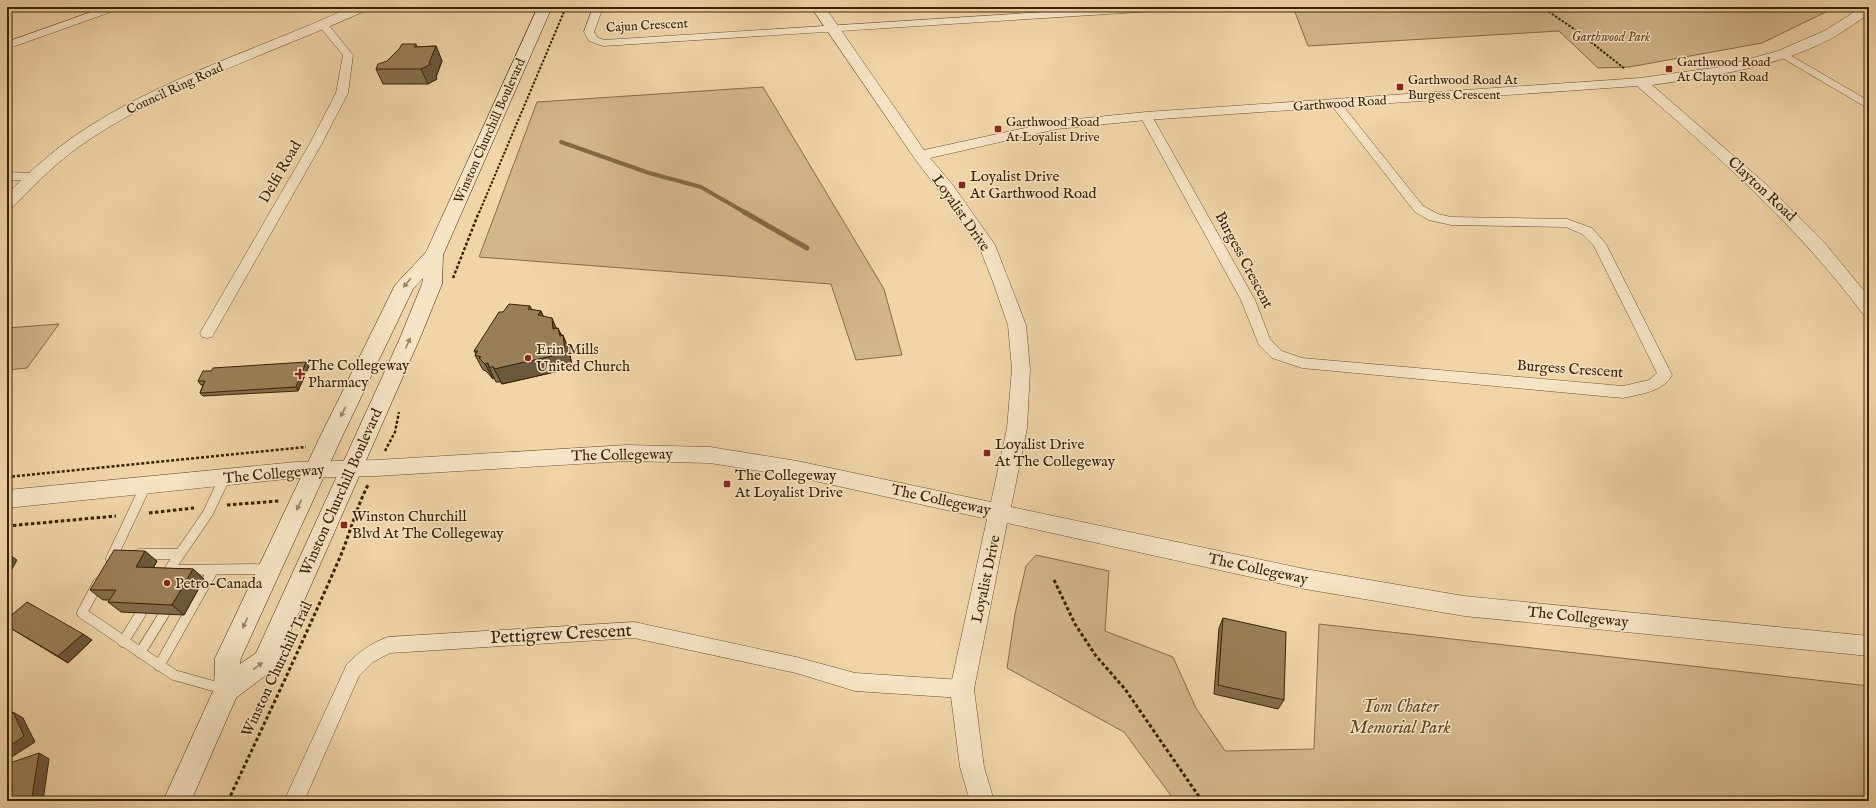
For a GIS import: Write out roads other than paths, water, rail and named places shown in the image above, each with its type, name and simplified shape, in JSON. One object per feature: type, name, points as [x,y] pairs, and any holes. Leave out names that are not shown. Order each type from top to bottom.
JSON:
[{"type":"main road","name":"Winston Churchill Boulevard","points":[[177,801],[227,689],[228,658],[405,285],[434,255],[545,7]]},
{"type":"main road","name":"Winston Churchill Boulevard","points":[[227,689],[265,661],[352,468],[432,284],[434,255]]},
{"type":"street","points":[[7,46],[115,7]]},
{"type":"street","name":"Council Ring Road","points":[[7,203],[32,177],[83,137],[145,101],[362,7]]},
{"type":"street","name":"Cajun Crescent","points":[[598,7],[589,32],[593,39],[603,43],[1171,7]]},
{"type":"street","name":"Loyalist Drive","points":[[818,7],[920,156],[946,188],[987,245],[1017,325],[1021,369],[1017,428],[962,688],[972,767],[982,801]]},
{"type":"street","name":"Garthwood Road","points":[[920,156],[1057,125],[1146,116],[1640,82],[1721,71],[1783,54],[1831,33],[1869,8]]},
{"type":"street","name":"Delfi Road","points":[[207,333],[315,145],[342,93],[348,55],[323,25]]},
{"type":"street","points":[[1783,54],[1869,106]]},
{"type":"street","name":"Clayton Road","points":[[1640,82],[1744,172],[1800,226],[1848,280],[1869,310]]},
{"type":"street","name":"Burgess Crescent","points":[[1146,116],[1248,300],[1264,344],[1285,360],[1302,363],[1623,392],[1653,385],[1665,375],[1599,244],[1587,231],[1567,223],[1451,221],[1434,217],[1419,209],[1336,104]]},
{"type":"street","points":[[7,176],[32,177]]},
{"type":"street","name":"The Collegeway","points":[[7,499],[225,477],[316,470],[627,453],[710,455],[763,462],[952,504],[1000,512],[1305,580],[1464,606],[1869,646]]},
{"type":"street","name":"Pettigrew Crescent","points":[[294,801],[353,670],[367,656],[388,645],[634,630],[796,666],[855,682],[962,688]]},
{"type":"lane","points":[[225,477],[208,513],[166,574],[187,575],[214,570],[270,569]]},
{"type":"lane","points":[[146,485],[121,554],[105,570],[82,613],[174,675],[227,689]]},
{"type":"lane","points":[[121,554],[179,554]]},
{"type":"lane","points":[[159,666],[214,570]]},
{"type":"lane","points":[[123,642],[141,613]]},
{"type":"lane","points":[[140,653],[164,614]]},
{"type":"waterway","points":[[561,142],[649,173],[701,187],[746,213]]},
{"type":"waterway","points":[[744,212],[807,248]]},
{"type":"place","name":"Garthwood Road At Clayton Road","points":[[1669,69]]},
{"type":"place","name":"Garthwood Road At Burgess Crescent","points":[[1400,87]]},
{"type":"place","name":"Garthwood Road At Loyalist Drive","points":[[998,129]]},
{"type":"place","name":"Loyalist Drive At Garthwood Road","points":[[962,185]]},
{"type":"place","name":"Erin Mills United Church","points":[[528,358]]},
{"type":"place","name":"The Collegeway Pharmacy","points":[[300,374]]},
{"type":"place","name":"Loyalist Drive At The Collegeway","points":[[987,453]]},
{"type":"place","name":"The Collegeway At Loyalist Drive","points":[[727,484]]},
{"type":"place","name":"Winston Churchill Blvd At The Collegeway","points":[[344,525]]},
{"type":"place","name":"Petro-Canada","points":[[167,583]]},
{"type":"park label","name":"Garthwood Park","points":[[1611,37]]},
{"type":"park label","name":"Tom Chater Memorial Park","points":[[1400,717]]}]
